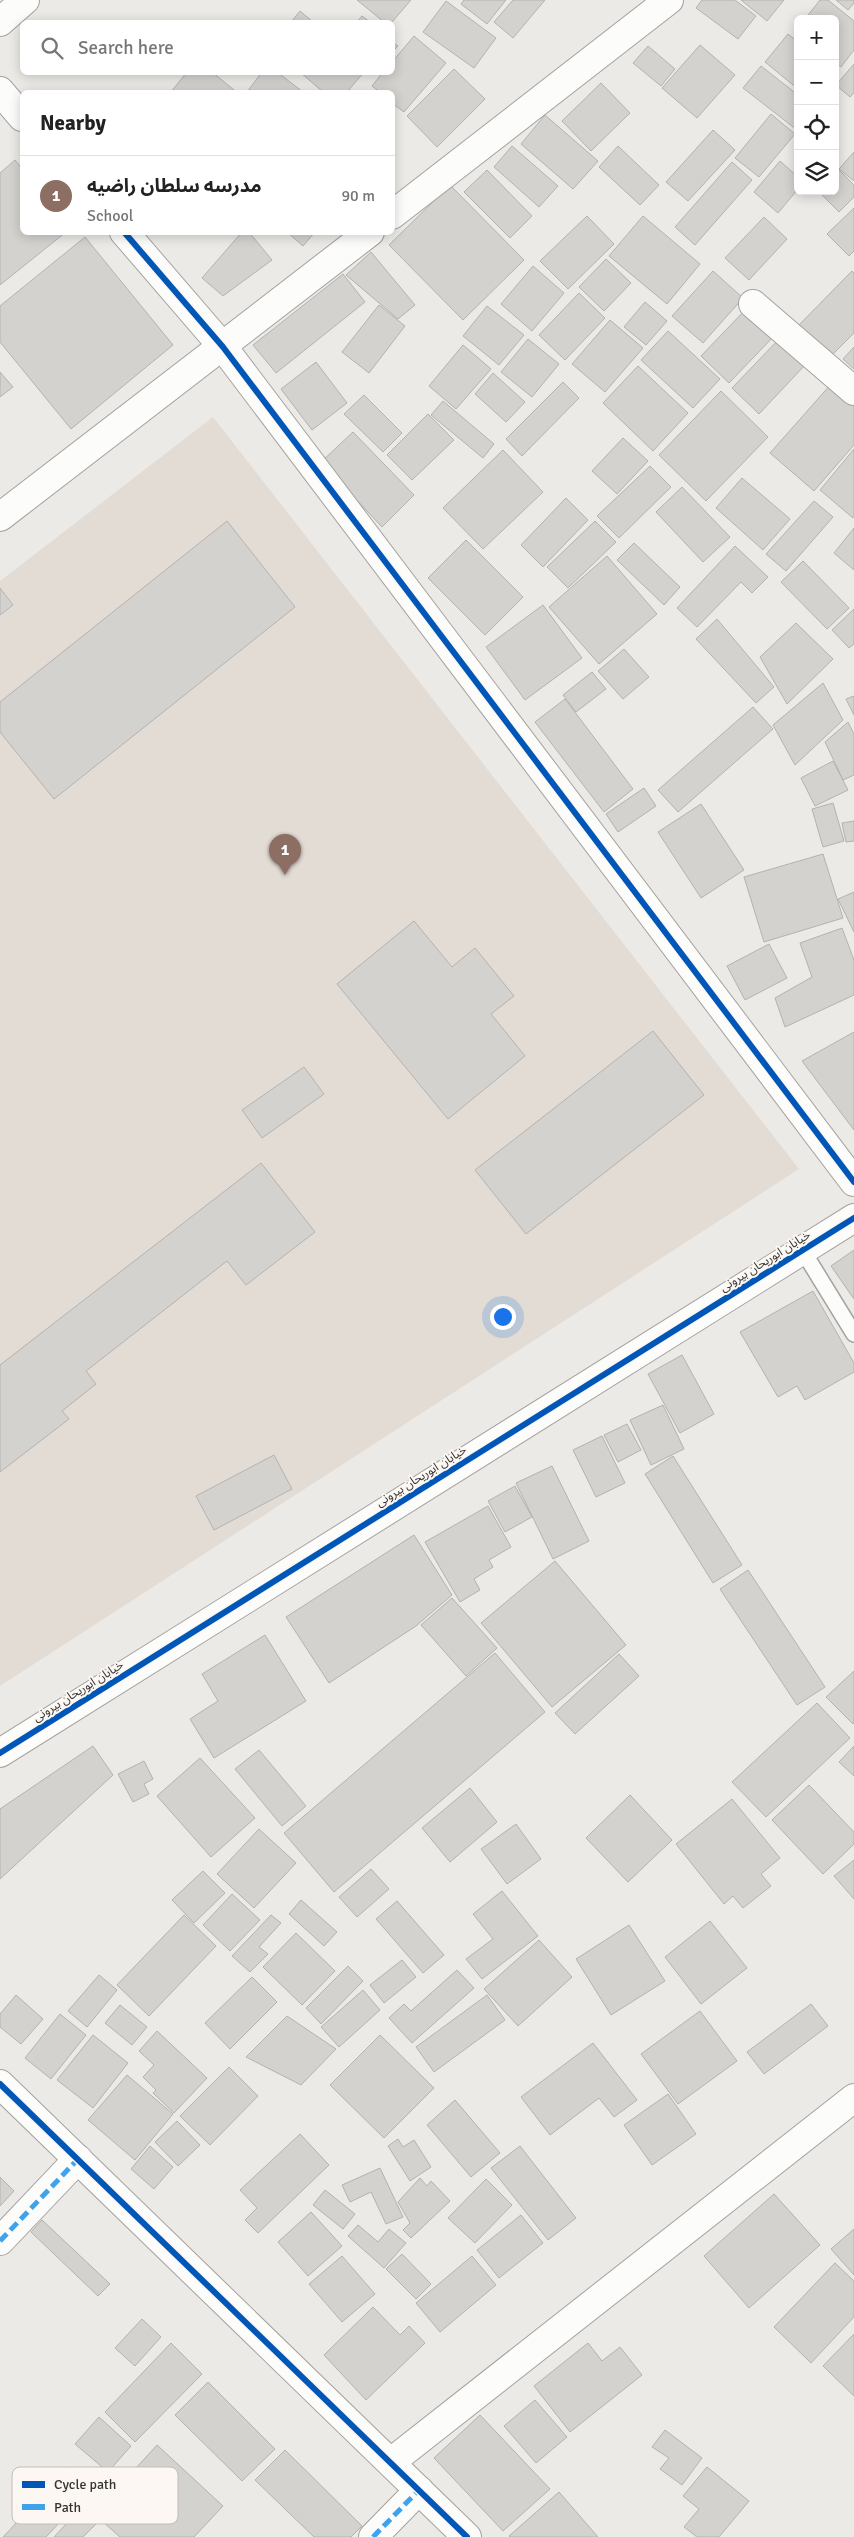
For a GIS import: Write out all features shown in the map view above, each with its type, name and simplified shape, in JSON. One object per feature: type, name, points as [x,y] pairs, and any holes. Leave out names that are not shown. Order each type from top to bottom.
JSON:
[{"type":"street","points":[[0,22],[25,0]]},
{"type":"street","points":[[395,213],[669,0]]},
{"type":"street","points":[[0,91],[20,115]]},
{"type":"street","points":[[127,235],[223,346],[854,1182]]},
{"type":"street","points":[[0,517],[366,235]]},
{"type":"street","points":[[753,304],[854,391]]},
{"type":"street","name":"خیابان ابوریحان بیرونی","points":[[0,1753],[854,1218]]},
{"type":"street","points":[[0,2084],[467,2537]]},
{"type":"street","points":[[391,2462],[854,2098]]},
{"type":"street","points":[[0,2241],[78,2160]]},
{"type":"street","points":[[373,2537],[419,2490]]},
{"type":"lane","points":[[803,1251],[854,1334]]},
{"type":"shaded area","points":[[213,417],[799,1169],[0,1686],[0,581]]},
{"type":"building","points":[[357,0],[411,0],[394,20],[382,20]]},
{"type":"building","points":[[464,0],[506,0],[487,24],[461,4]]},
{"type":"building","points":[[513,0],[545,0],[513,38],[494,22]]},
{"type":"building","points":[[702,0],[735,0],[756,16],[738,39],[696,8]]},
{"type":"building","points":[[741,0],[784,0],[767,21]]},
{"type":"building","points":[[820,0],[828,0],[854,21],[854,50],[841,67],[839,65],[839,15],[808,15]]},
{"type":"building","points":[[836,0],[854,0],[854,3],[848,10]]},
{"type":"building","points":[[446,1],[496,38],[474,68],[423,32]]},
{"type":"building","points":[[300,11],[311,20],[293,20]]},
{"type":"building","points":[[362,16],[367,20],[359,20]]},
{"type":"building","points":[[788,34],[794,39],[794,86],[765,62]]},
{"type":"building","points":[[414,36],[446,63],[404,112],[395,105],[395,90],[377,90],[372,86],[381,75],[395,75],[395,58]]},
{"type":"building","points":[[700,45],[735,75],[697,118],[662,88]]},
{"type":"building","points":[[648,46],[675,69],[661,86],[633,63]]},
{"type":"building","points":[[854,64],[854,93],[850,97],[839,88],[839,82]]},
{"type":"building","points":[[761,66],[794,92],[794,128],[743,88]]},
{"type":"building","points":[[454,69],[485,99],[437,147],[407,116]]},
{"type":"building","points":[[185,75],[216,75],[234,90],[173,90]]},
{"type":"building","points":[[260,75],[281,75],[300,90],[248,90]]},
{"type":"building","points":[[303,75],[361,75],[349,90],[321,90]]},
{"type":"building","points":[[601,83],[630,113],[591,151],[562,121]]},
{"type":"building","points":[[771,114],[794,133],[759,177],[735,158]]},
{"type":"building","points":[[545,115],[598,161],[573,189],[521,144]]},
{"type":"building","points":[[713,130],[735,150],[688,201],[666,182]]},
{"type":"building","points":[[512,146],[558,186],[539,207],[494,167]]},
{"type":"building","points":[[618,146],[659,185],[640,205],[599,167]]},
{"type":"building","points":[[854,152],[854,181],[839,169]]},
{"type":"building","points":[[15,160],[20,166],[20,235],[62,235],[0,285],[0,173]]},
{"type":"building","points":[[780,161],[794,173],[794,194],[778,213],[754,192]]},
{"type":"building","points":[[732,162],[752,180],[695,245],[675,227]]},
{"type":"building","points":[[487,170],[532,216],[510,238],[464,192]]},
{"type":"building","points":[[839,170],[854,185],[854,197],[839,212],[822,195],[839,195]]},
{"type":"building","points":[[450,185],[524,260],[463,320],[389,245]]},
{"type":"building","points":[[854,208],[854,251],[849,256],[827,234]]},
{"type":"building","points":[[587,216],[614,244],[568,289],[540,261]]},
{"type":"building","points":[[643,216],[700,264],[667,304],[609,256]]},
{"type":"building","points":[[764,217],[787,239],[749,280],[725,258]]},
{"type":"building","points":[[239,235],[251,235],[272,260],[223,296],[202,278]]},
{"type":"building","points":[[290,235],[312,235],[303,246]]},
{"type":"building","points":[[85,237],[173,345],[71,429],[0,342],[0,306]]},
{"type":"building","points":[[371,252],[415,305],[398,319],[346,275]]},
{"type":"building","points":[[606,259],[631,283],[604,311],[579,287]]},
{"type":"building","points":[[533,266],[564,293],[532,331],[501,304]]},
{"type":"building","points":[[713,271],[743,298],[703,343],[672,316]]},
{"type":"building","points":[[852,271],[854,273],[854,333],[827,360],[795,329]]},
{"type":"building","points":[[343,274],[365,302],[276,373],[253,345]]},
{"type":"building","points":[[579,293],[605,318],[565,360],[539,335]]},
{"type":"building","points":[[645,302],[667,321],[646,345],[624,327]]},
{"type":"building","points":[[379,305],[405,326],[369,373],[342,352]]},
{"type":"building","points":[[487,306],[524,335],[499,365],[463,336]]},
{"type":"building","points":[[748,307],[776,334],[729,383],[701,356]]},
{"type":"building","points":[[610,320],[643,348],[605,392],[572,364]]},
{"type":"building","points":[[668,331],[720,379],[693,408],[641,360]]},
{"type":"building","points":[[528,339],[559,364],[532,397],[501,372]]},
{"type":"building","points":[[779,339],[806,364],[759,414],[732,388]]},
{"type":"building","points":[[463,345],[491,369],[456,409],[429,386]]},
{"type":"building","points":[[854,347],[854,369],[843,359]]},
{"type":"building","points":[[316,362],[347,403],[312,430],[281,389]]},
{"type":"building","points":[[638,366],[688,413],[653,451],[603,403]]},
{"type":"building","points":[[0,372],[13,387],[0,397]]},
{"type":"building","points":[[493,373],[525,402],[506,422],[475,394]]},
{"type":"building","points":[[563,382],[579,398],[522,456],[506,439]]},
{"type":"building","points":[[832,383],[854,402],[854,445],[814,491],[770,453]]},
{"type":"building","points":[[721,391],[768,437],[706,501],[659,455]]},
{"type":"building","points":[[364,395],[402,433],[383,452],[344,414]]},
{"type":"building","points":[[443,401],[494,444],[483,458],[431,415]]},
{"type":"building","points":[[428,414],[454,440],[412,480],[387,455]]},
{"type":"building","points":[[353,432],[414,495],[382,527],[321,462]]},
{"type":"building","points":[[623,438],[648,461],[617,494],[592,471]]},
{"type":"building","points":[[854,449],[854,516],[853,518],[820,490]]},
{"type":"building","points":[[503,450],[543,492],[483,549],[443,508]]},
{"type":"building","points":[[650,466],[671,487],[619,538],[597,516]]},
{"type":"building","points":[[742,478],[790,519],[763,550],[716,508]]},
{"type":"building","points":[[682,487],[730,537],[703,562],[656,512]]},
{"type":"building","points":[[566,498],[588,520],[543,567],[521,545]]},
{"type":"building","points":[[814,501],[833,517],[786,571],[766,554]]},
{"type":"building","points":[[227,521],[295,607],[54,799],[0,732],[0,702]]},
{"type":"building","points":[[595,521],[616,542],[568,588],[547,567]]},
{"type":"building","points":[[854,528],[854,570],[834,553]]},
{"type":"building","points":[[466,540],[523,597],[485,635],[428,578]]},
{"type":"building","points":[[634,543],[680,587],[664,605],[617,560]]},
{"type":"building","points":[[735,546],[768,577],[752,593],[741,582],[697,627],[677,608]]},
{"type":"building","points":[[607,556],[657,614],[599,664],[549,607]]},
{"type":"building","points":[[803,561],[849,608],[827,629],[781,582]]},
{"type":"building","points":[[0,588],[13,605],[0,615]]},
{"type":"building","points":[[543,605],[582,658],[525,700],[486,647]]},
{"type":"building","points":[[854,609],[854,644],[849,648],[832,630]]},
{"type":"building","points":[[717,619],[774,687],[756,703],[696,639]]},
{"type":"building","points":[[796,623],[833,659],[787,704],[760,657]]},
{"type":"building","points":[[624,649],[649,677],[623,699],[598,671]]},
{"type":"building","points":[[592,672],[606,689],[576,712],[563,695]]},
{"type":"building","points":[[823,683],[843,720],[795,765],[773,725]]},
{"type":"building","points":[[854,696],[854,715],[846,699]]},
{"type":"building","points":[[565,699],[633,789],[604,812],[535,722]]},
{"type":"building","points":[[753,707],[773,729],[678,812],[658,790]]},
{"type":"building","points":[[848,722],[854,734],[854,775],[843,780],[825,742]]},
{"type":"building","points":[[833,761],[848,790],[815,806],[801,778]]},
{"type":"building","points":[[644,788],[656,806],[618,832],[606,814]]},
{"type":"building","points":[[833,803],[844,841],[823,847],[812,809]]},
{"type":"building","points":[[701,804],[744,870],[701,898],[658,832]]},
{"type":"building","points":[[854,821],[854,841],[846,842],[842,823]]},
{"type":"building","points":[[823,854],[843,918],[764,942],[744,877]]},
{"type":"building","points":[[854,892],[854,932],[838,899]]},
{"type":"building","points":[[414,921],[452,967],[475,948],[514,996],[491,1014],[525,1056],[448,1119],[337,984]]},
{"type":"building","points":[[842,928],[854,960],[854,995],[785,1027],[775,998],[812,977],[800,943]]},
{"type":"building","points":[[769,944],[787,978],[745,1000],[727,966]]},
{"type":"building","points":[[653,1031],[704,1095],[526,1234],[475,1170]]},
{"type":"building","points":[[854,1032],[854,1130],[802,1061]]},
{"type":"building","points":[[304,1067],[324,1094],[262,1138],[242,1110]]},
{"type":"building","points":[[261,1163],[315,1232],[246,1285],[227,1261],[86,1371],[96,1384],[62,1411],[69,1419],[0,1472],[0,1365]]},
{"type":"building","points":[[854,1250],[854,1299],[831,1266]]},
{"type":"building","points":[[813,1291],[854,1363],[854,1372],[805,1400],[797,1386],[778,1397],[740,1332]]},
{"type":"building","points":[[682,1355],[714,1414],[680,1433],[648,1374]]},
{"type":"building","points":[[663,1405],[684,1449],[651,1465],[630,1420]]},
{"type":"building","points":[[627,1424],[641,1450],[618,1462],[604,1435]]},
{"type":"building","points":[[602,1436],[625,1483],[596,1497],[573,1450]]},
{"type":"building","points":[[274,1455],[292,1489],[214,1530],[196,1496]]},
{"type":"building","points":[[673,1456],[742,1565],[713,1583],[645,1474]]},
{"type":"building","points":[[552,1466],[589,1541],[553,1559],[516,1483]]},
{"type":"building","points":[[515,1486],[532,1517],[505,1532],[488,1501]]},
{"type":"building","points":[[488,1506],[511,1547],[489,1560],[493,1567],[474,1579],[480,1590],[460,1602],[425,1542]]},
{"type":"building","points":[[414,1535],[452,1595],[416,1626],[329,1683],[286,1617]]},
{"type":"building","points":[[555,1561],[626,1645],[552,1707],[481,1623]]},
{"type":"building","points":[[748,1570],[825,1687],[797,1705],[720,1589]]},
{"type":"building","points":[[452,1598],[497,1648],[466,1676],[421,1625]]},
{"type":"building","points":[[265,1635],[306,1701],[214,1758],[190,1719],[218,1701],[202,1674]]},
{"type":"building","points":[[495,1653],[545,1712],[334,1892],[284,1833]]},
{"type":"building","points":[[619,1654],[639,1676],[575,1734],[555,1713]]},
{"type":"building","points":[[854,1671],[854,1723],[853,1724],[826,1697]]},
{"type":"building","points":[[817,1703],[850,1738],[766,1817],[732,1782]]},
{"type":"building","points":[[93,1746],[113,1775],[0,1879],[0,1809]]},
{"type":"building","points":[[854,1746],[854,1776],[839,1762]]},
{"type":"building","points":[[259,1750],[306,1806],[282,1826],[235,1769]]},
{"type":"building","points":[[200,1758],[255,1818],[211,1857],[157,1796]]},
{"type":"building","points":[[144,1761],[153,1779],[144,1784],[149,1794],[133,1802],[118,1774]]},
{"type":"building","points":[[809,1785],[854,1832],[854,1844],[823,1874],[772,1820]]},
{"type":"building","points":[[470,1788],[497,1822],[450,1862],[422,1828]]},
{"type":"building","points":[[630,1795],[672,1840],[628,1882],[586,1838]]},
{"type":"building","points":[[732,1799],[780,1858],[761,1874],[771,1886],[743,1908],[733,1896],[724,1904],[676,1844]]},
{"type":"building","points":[[516,1824],[541,1859],[507,1884],[481,1849]]},
{"type":"building","points":[[259,1829],[296,1863],[254,1908],[217,1874]]},
{"type":"building","points":[[854,1860],[854,1899],[834,1876]]},
{"type":"building","points":[[371,1869],[389,1889],[357,1917],[339,1897]]},
{"type":"building","points":[[203,1871],[225,1893],[194,1923],[172,1900]]},
{"type":"building","points":[[502,1891],[538,1936],[482,1979],[466,1959],[493,1939],[473,1914]]},
{"type":"building","points":[[232,1894],[260,1920],[230,1951],[203,1925]]},
{"type":"building","points":[[301,1900],[337,1932],[324,1946],[289,1914]]},
{"type":"building","points":[[397,1901],[444,1955],[423,1973],[376,1919]]},
{"type":"building","points":[[184,1915],[216,1946],[149,2016],[117,1985]]},
{"type":"building","points":[[271,1915],[281,1923],[259,1947],[268,1954],[250,1972],[232,1956]]},
{"type":"building","points":[[710,1921],[747,1968],[701,2004],[665,1957]]},
{"type":"building","points":[[629,1925],[665,1981],[611,2015],[576,1959]]},
{"type":"building","points":[[296,1933],[335,1971],[302,2005],[263,1967]]},
{"type":"building","points":[[539,1940],[572,1977],[518,2026],[484,1989]]},
{"type":"building","points":[[402,1960],[416,1977],[384,2003],[370,1985]]},
{"type":"building","points":[[348,1966],[363,1981],[321,2024],[306,2008]]},
{"type":"building","points":[[457,1970],[474,1988],[412,2043],[389,2018],[404,2004],[411,2011]]},
{"type":"building","points":[[99,1975],[117,1990],[87,2027],[68,2011]]},
{"type":"building","points":[[252,1977],[277,2002],[230,2049],[205,2023]]},
{"type":"building","points":[[363,1990],[380,2010],[339,2047],[321,2027]]},
{"type":"building","points":[[16,1995],[43,2019],[21,2044],[0,2027],[0,2014]]},
{"type":"building","points":[[487,1995],[505,2020],[434,2072],[416,2047]]},
{"type":"building","points":[[811,2004],[828,2026],[764,2074],[747,2052]]},
{"type":"building","points":[[120,2005],[147,2027],[132,2045],[105,2023]]},
{"type":"building","points":[[700,2011],[737,2061],[678,2104],[641,2054]]},
{"type":"building","points":[[60,2014],[86,2035],[51,2079],[25,2058]]},
{"type":"building","points":[[287,2016],[336,2049],[301,2085],[246,2057]]},
{"type":"building","points":[[157,2031],[207,2078],[174,2113],[153,2093],[156,2090],[143,2077],[154,2065],[139,2051]]},
{"type":"building","points":[[93,2035],[128,2063],[93,2108],[57,2080]]},
{"type":"building","points":[[380,2035],[434,2088],[384,2138],[330,2085]]},
{"type":"building","points":[[593,2043],[637,2100],[614,2117],[599,2098],[550,2135],[521,2097]]},
{"type":"building","points":[[229,2067],[258,2096],[210,2145],[180,2116]]},
{"type":"building","points":[[127,2075],[173,2114],[135,2160],[88,2120]]},
{"type":"building","points":[[668,2094],[696,2134],[652,2165],[624,2125]]},
{"type":"building","points":[[455,2100],[500,2153],[471,2177],[427,2125]]},
{"type":"building","points":[[177,2121],[200,2145],[178,2166],[155,2142]]},
{"type":"building","points":[[300,2134],[329,2165],[258,2233],[245,2220],[257,2208],[240,2190]]},
{"type":"building","points":[[398,2139],[403,2147],[414,2140],[431,2167],[410,2181],[388,2146]]},
{"type":"building","points":[[150,2146],[173,2167],[154,2189],[131,2169]]},
{"type":"building","points":[[520,2146],[576,2218],[548,2240],[491,2168]]},
{"type":"building","points":[[380,2168],[403,2217],[386,2224],[371,2192],[350,2202],[342,2185]]},
{"type":"building","points":[[0,2177],[14,2191],[0,2206]]},
{"type":"building","points":[[420,2178],[427,2186],[431,2181],[450,2201],[411,2238],[403,2230],[410,2223],[398,2202]]},
{"type":"building","points":[[486,2179],[512,2205],[475,2243],[448,2218]]},
{"type":"building","points":[[325,2190],[355,2214],[343,2229],[313,2205]]},
{"type":"building","points":[[774,2194],[820,2245],[749,2308],[704,2256]]},
{"type":"building","points":[[311,2212],[342,2246],[308,2276],[278,2242]]},
{"type":"building","points":[[521,2215],[543,2243],[499,2278],[477,2250]]},
{"type":"building","points":[[42,2220],[110,2284],[98,2296],[31,2232]]},
{"type":"building","points":[[358,2225],[378,2242],[389,2229],[406,2243],[384,2268],[348,2236]]},
{"type":"building","points":[[854,2229],[854,2275],[831,2249]]},
{"type":"building","points":[[402,2254],[431,2284],[416,2299],[386,2269]]},
{"type":"building","points":[[342,2256],[375,2294],[342,2322],[309,2284]]},
{"type":"building","points":[[472,2256],[496,2285],[440,2332],[416,2303]]},
{"type":"building","points":[[835,2263],[854,2281],[854,2317],[811,2363],[774,2327]]},
{"type":"building","points":[[373,2307],[400,2335],[409,2326],[425,2343],[366,2400],[324,2355]]},
{"type":"building","points":[[142,2319],[161,2337],[135,2366],[115,2348]]},
{"type":"building","points":[[854,2334],[854,2396],[823,2366]]},
{"type":"building","points":[[171,2343],[202,2374],[135,2442],[105,2412]]},
{"type":"building","points":[[588,2343],[602,2361],[620,2347],[642,2375],[570,2432],[534,2386]]},
{"type":"building","points":[[208,2382],[275,2449],[242,2481],[175,2415]]},
{"type":"building","points":[[535,2400],[567,2437],[536,2463],[504,2426]]},
{"type":"building","points":[[480,2415],[550,2489],[503,2531],[434,2458]]},
{"type":"building","points":[[99,2417],[131,2446],[112,2467],[102,2467],[75,2444]]},
{"type":"building","points":[[665,2430],[702,2458],[682,2485],[660,2469],[669,2458],[652,2447]]},
{"type":"building","points":[[157,2445],[223,2506],[194,2537],[120,2537],[105,2524],[178,2524],[178,2467],[137,2467]]},
{"type":"building","points":[[285,2450],[362,2526],[351,2537],[314,2537],[255,2480]]},
{"type":"building","points":[[707,2467],[749,2501],[719,2537],[697,2537],[684,2527],[699,2509],[683,2496]]},
{"type":"building","points":[[559,2492],[598,2537],[509,2536]]},
{"type":"building","points":[[15,2524],[58,2524],[46,2537],[3,2537]]},
{"type":"building","points":[[66,2524],[96,2524],[83,2537],[54,2537]]},
{"type":"marked path","points":[[0,2241],[78,2159]]},
{"type":"marked path","points":[[373,2537],[419,2490]]},
{"type":"cycle path","points":[[127,235],[223,347],[854,1182]]},
{"type":"cycle path","points":[[0,1753],[854,1218]]},
{"type":"cycle path","points":[[0,2084],[467,2537]]},
{"type":"place","name":"مدرسه سلطان راضیه","points":[[285,875]]}]
